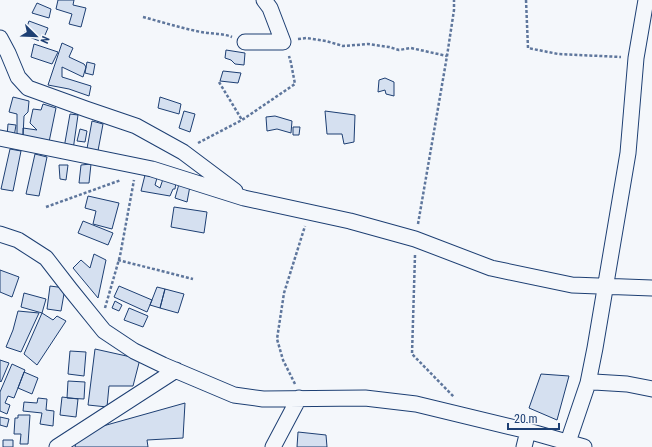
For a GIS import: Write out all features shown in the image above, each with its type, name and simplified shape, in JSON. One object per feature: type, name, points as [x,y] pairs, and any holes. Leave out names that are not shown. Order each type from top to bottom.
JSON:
[{"type":"street","points":[[245,42],[283,42],[270,8],[264,0]]},
{"type":"street","points":[[568,442],[588,383],[628,153],[636,58],[646,0]]},
{"type":"street","points":[[0,38],[18,78],[28,88],[136,126],[183,152],[244,198]]},
{"type":"street","points":[[0,138],[136,170],[152,169],[244,198],[350,221],[415,239],[491,268],[572,285],[652,288]]},
{"type":"street","points":[[0,234],[18,240],[46,258],[104,331],[134,351],[234,395],[263,399],[365,398],[416,404],[528,431],[584,447]]},
{"type":"street","points":[[57,447],[176,370]]},
{"type":"street","points":[[588,383],[627,384],[652,389]]},
{"type":"street","points":[[273,447],[299,398]]},
{"type":"street","points":[[524,447],[528,431]]},
{"type":"path","points":[[454,0],[454,10],[447,56],[415,239],[412,354],[454,397]]},
{"type":"path","points":[[526,0],[528,48],[558,54],[636,58]]},
{"type":"path","points":[[143,17],[202,32],[225,34],[244,43],[245,42]]},
{"type":"path","points":[[219,82],[242,120],[295,84],[292,63],[283,42],[307,38],[343,46],[368,44],[399,50],[411,48],[447,56]]},
{"type":"path","points":[[46,207],[136,170]]},
{"type":"path","points":[[100,326],[118,260],[136,170]]},
{"type":"path","points":[[299,398],[294,382],[283,360],[277,340],[284,293],[310,212]]},
{"type":"path","points":[[118,260],[193,279]]},
{"type":"building","points":[[58,0],[74,0],[73,5],[86,8],[81,27],[69,24],[72,14],[56,9]]},
{"type":"building","points":[[37,3],[51,9],[49,18],[32,13]]},
{"type":"building","points":[[29,21],[48,28],[42,42],[24,35]]},
{"type":"building","points":[[62,43],[73,48],[69,57],[84,64],[86,67],[83,77],[62,67],[62,77],[91,86],[89,96],[69,89],[48,85]]},
{"type":"building","points":[[34,44],[58,52],[52,64],[31,57]]},
{"type":"building","points":[[226,50],[245,53],[244,65],[235,64],[231,60],[225,58]]},
{"type":"building","points":[[87,62],[95,64],[93,75],[85,73]]},
{"type":"building","points":[[223,71],[241,73],[238,83],[220,81]]},
{"type":"building","points":[[385,78],[394,82],[394,96],[386,94],[385,90],[378,92],[379,80]]},
{"type":"building","points":[[13,97],[29,101],[28,112],[24,116],[23,137],[17,134],[17,114],[9,112]]},
{"type":"building","points":[[160,97],[181,104],[179,114],[158,108]]},
{"type":"building","points":[[43,104],[56,108],[49,142],[23,139],[23,128],[37,130],[30,123],[33,109],[41,110]]},
{"type":"building","points":[[184,111],[195,114],[190,132],[179,128]]},
{"type":"building","points":[[325,111],[355,115],[354,142],[344,144],[342,134],[327,134]]},
{"type":"building","points":[[70,114],[78,115],[73,150],[64,148]]},
{"type":"building","points":[[275,116],[292,121],[291,133],[277,129],[267,131],[266,117]]},
{"type":"building","points":[[92,121],[103,124],[97,156],[86,154]]},
{"type":"building","points":[[8,124],[16,125],[14,137],[7,136]]},
{"type":"building","points":[[293,127],[300,127],[299,135],[293,135]]},
{"type":"building","points":[[80,129],[87,131],[85,142],[77,141]]},
{"type":"building","points":[[10,149],[21,151],[13,191],[1,189]]},
{"type":"building","points":[[35,154],[47,157],[39,196],[26,194]]},
{"type":"building","points":[[91,164],[89,183],[79,183],[81,165]]},
{"type":"building","points":[[59,165],[68,165],[66,180],[60,179]]},
{"type":"building","points":[[145,175],[157,178],[155,185],[160,188],[163,179],[176,182],[175,189],[173,189],[170,196],[141,191]]},
{"type":"building","points":[[179,184],[190,186],[187,202],[175,198]]},
{"type":"building","points":[[88,196],[119,203],[112,229],[93,224],[96,211],[85,208]]},
{"type":"building","points":[[174,207],[207,212],[204,233],[171,227]]},
{"type":"building","points":[[83,221],[113,233],[108,245],[78,233]]},
{"type":"building","points":[[94,254],[106,260],[98,298],[73,268],[81,260],[90,268]]},
{"type":"building","points":[[0,270],[19,277],[12,297],[0,292]]},
{"type":"building","points":[[50,286],[65,288],[61,311],[47,309]]},
{"type":"building","points":[[119,286],[152,300],[147,312],[114,297]]},
{"type":"building","points":[[157,287],[165,289],[160,308],[150,305]]},
{"type":"building","points":[[165,289],[184,294],[178,313],[160,308]]},
{"type":"building","points":[[24,293],[46,299],[42,313],[21,307]]},
{"type":"building","points":[[115,301],[122,305],[119,311],[112,308]]},
{"type":"building","points":[[129,308],[148,316],[143,327],[124,320]]},
{"type":"building","points":[[18,311],[39,313],[21,352],[6,347],[13,330]]},
{"type":"building","points":[[42,313],[53,320],[57,316],[66,321],[37,365],[24,354]]},
{"type":"building","points":[[95,349],[140,359],[133,386],[109,386],[107,407],[88,405]]},
{"type":"building","points":[[70,351],[86,352],[84,376],[68,374]]},
{"type":"building","points":[[0,360],[9,363],[1,382],[0,381]]},
{"type":"building","points":[[12,364],[25,370],[14,398],[8,396],[5,403],[10,405],[7,414],[0,411],[0,392]]},
{"type":"building","points":[[24,372],[38,378],[32,394],[18,388]]},
{"type":"building","points":[[541,374],[569,376],[557,420],[529,408]]},
{"type":"building","points":[[68,381],[85,382],[84,399],[67,398]]},
{"type":"building","points":[[62,397],[78,399],[76,417],[60,415]]},
{"type":"building","points":[[38,398],[47,399],[46,410],[54,411],[53,426],[40,424],[42,413],[23,411],[24,402],[37,403]]},
{"type":"building","points":[[185,403],[183,438],[147,440],[148,447],[75,447],[78,433]]},
{"type":"building","points":[[18,415],[30,415],[28,444],[20,444],[21,434],[14,434],[15,418],[18,418]]},
{"type":"building","points":[[0,417],[9,419],[7,427],[0,425]]},
{"type":"building","points":[[298,432],[326,435],[327,447],[297,447]]},
{"type":"building","points":[[3,440],[13,440],[13,447],[3,447]]}]
